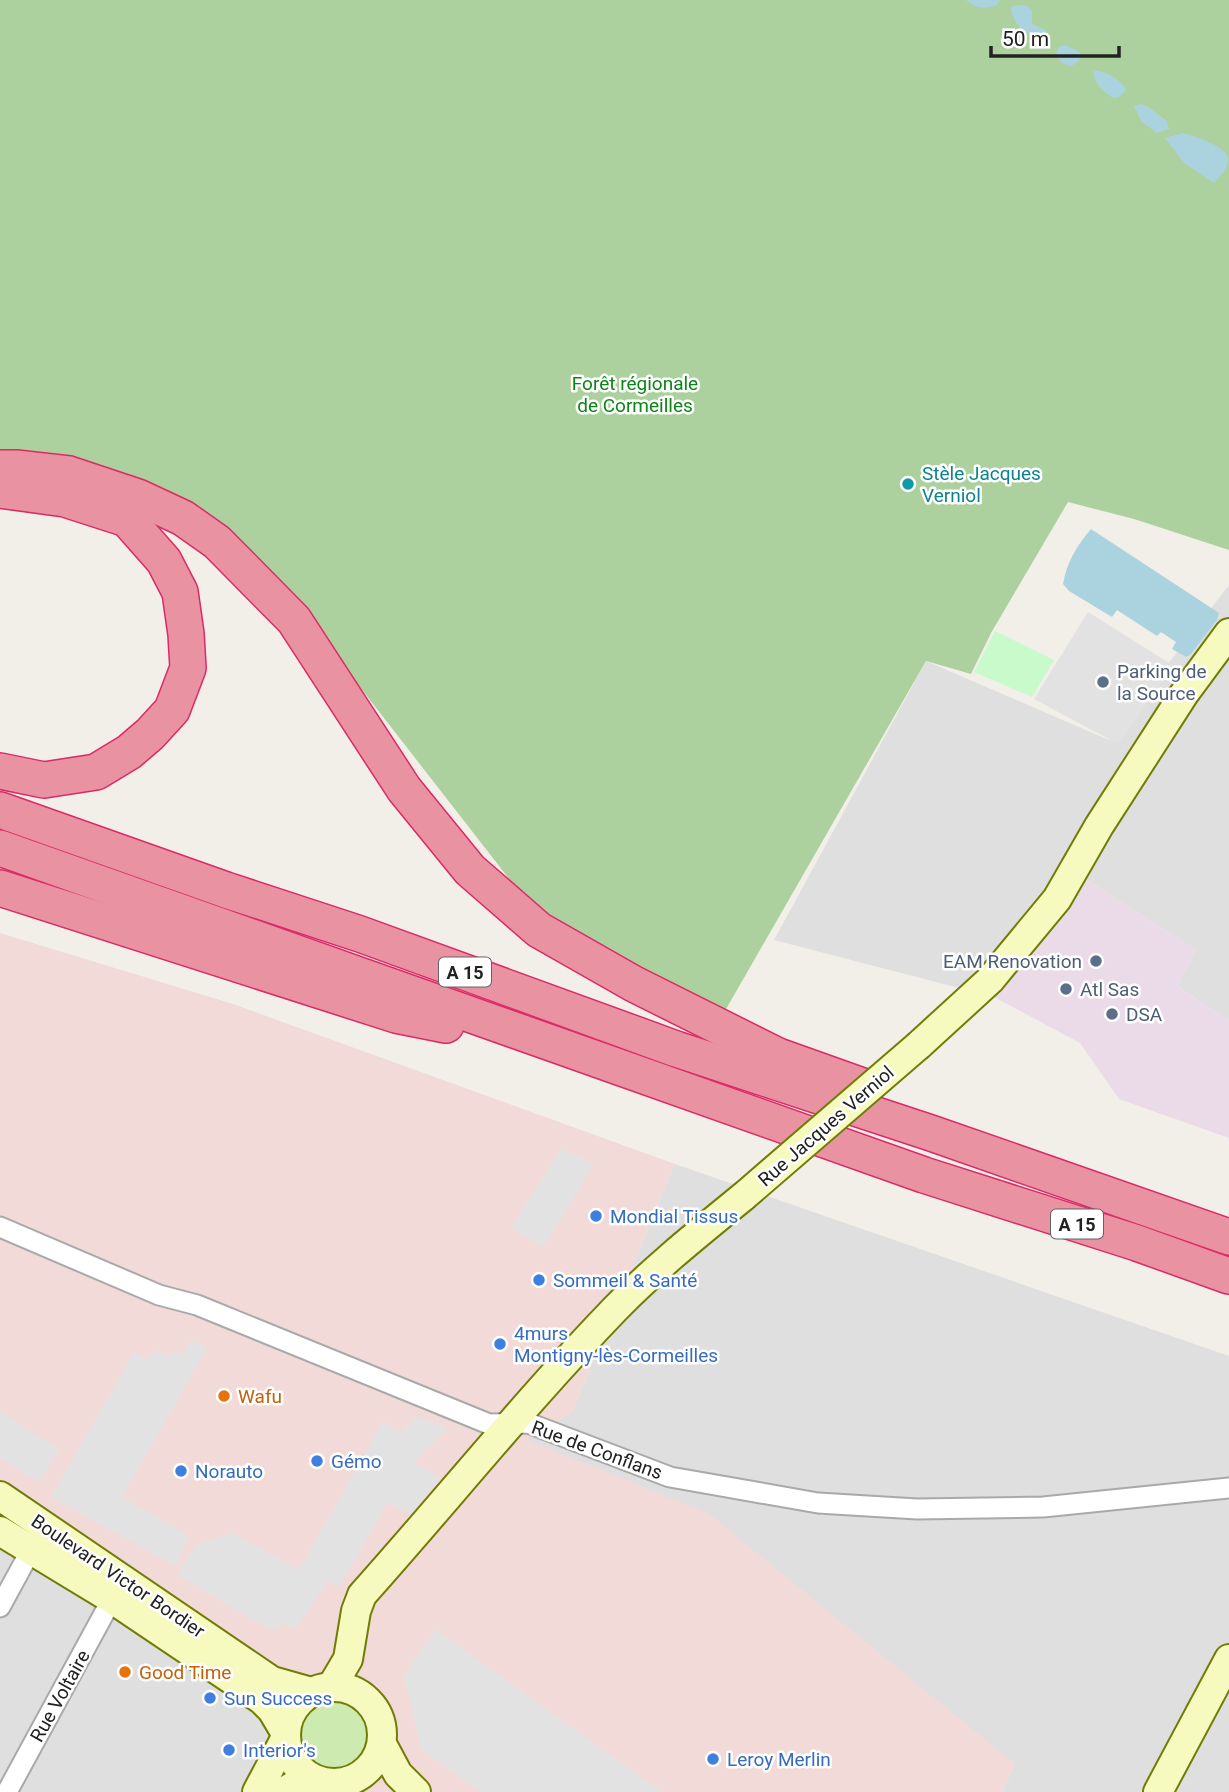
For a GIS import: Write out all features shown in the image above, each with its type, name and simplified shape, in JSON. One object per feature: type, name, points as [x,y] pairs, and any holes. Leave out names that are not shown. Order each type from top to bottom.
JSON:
[{"type":"highway","points":[[0,468],[69,474],[138,497],[183,518],[217,542],[294,620],[404,789],[470,870],[539,929],[634,984],[778,1056],[921,1107],[931,1133]]},
{"type":"highway","points":[[0,490],[65,499],[127,519],[164,561],[180,592],[188,668],[172,710],[129,752],[96,772],[44,780],[0,771]]},
{"type":"highway","name":"A 15","points":[[0,810],[360,934],[676,1049],[931,1133],[1229,1237]]},
{"type":"highway","name":"A 15","points":[[0,848],[566,1050],[925,1175],[1137,1243],[1229,1276]]},
{"type":"highway","points":[[0,888],[396,1015],[566,1050]]},
{"type":"street","name":"Rue Jacques Verniol","points":[[322,1689],[348,1658],[362,1595],[549,1380],[671,1256],[744,1196],[990,981],[1057,899],[1098,826],[1184,694],[1229,634]]},
{"type":"street","name":"Rue de Conflans","points":[[0,1227],[159,1296],[197,1305],[489,1424],[528,1423],[670,1477],[818,1503],[917,1509],[1043,1507],[1229,1488]]},
{"type":"street","name":"Boulevard Victor Bordier","points":[[0,1496],[272,1681],[322,1689]]},
{"type":"street","name":"Boulevard Victor Bordier","points":[[0,1531],[112,1599],[262,1700],[272,1710],[285,1735]]},
{"type":"street","points":[[0,1607],[31,1550]]},
{"type":"street","points":[[367,1700],[365,1658],[376,1581]]},
{"type":"street","name":"Rue Voltaire","points":[[7,1792],[112,1599]]},
{"type":"street","points":[[1158,1792],[1229,1659]]},
{"type":"street","points":[[257,1792],[285,1735],[293,1708],[322,1689],[351,1689],[367,1700],[379,1716],[382,1744],[398,1774],[416,1792]]},
{"type":"street","points":[[285,1735],[292,1759],[298,1768],[315,1780]]},
{"type":"street","points":[[346,1782],[368,1769],[382,1744]]},
{"type":"street","points":[[283,1792],[300,1782],[315,1780],[346,1782],[377,1792]]},
{"type":"shaded area","points":[[1229,585],[1229,1021],[1177,986],[1196,950],[1085,879],[1068,910],[1047,939],[994,997],[774,940],[926,661],[1109,740]]},
{"type":"shaded area","name":"Parking de la Source","points":[[1088,612],[1174,666],[1118,744],[1034,699]]},
{"type":"shaded area","points":[[1085,879],[1196,950],[1177,986],[1229,1021],[1229,1138],[1119,1099],[1080,1043],[994,997],[1047,939],[1068,910]]},
{"type":"shaded area","points":[[0,933],[233,1004],[675,1164],[572,1412],[527,1440],[708,1513],[1015,1764],[1002,1792],[263,1792],[274,1732],[253,1682],[0,1510]]},
{"type":"shaded area","points":[[561,1149],[594,1164],[543,1248],[511,1227]]},
{"type":"shaded area","points":[[675,1164],[1229,1356],[1229,1792],[1002,1792],[1015,1764],[526,1440],[572,1412]]},
{"type":"shaded area","points":[[191,1340],[207,1348],[122,1497],[189,1536],[176,1566],[51,1497],[134,1352],[146,1360],[156,1350],[170,1357],[174,1351],[183,1355]]},
{"type":"shaded area","points":[[0,1411],[60,1450],[38,1482],[0,1457]]},
{"type":"shaded area","points":[[417,1417],[448,1428],[414,1462],[440,1478],[410,1515],[388,1502],[340,1586],[327,1581],[296,1629],[284,1623],[273,1631],[177,1575],[196,1545],[232,1533],[299,1570],[383,1421],[400,1433]]},
{"type":"shaded area","points":[[0,1511],[253,1682],[274,1732],[263,1792],[0,1792]]},
{"type":"shaded area","points":[[435,1629],[662,1792],[481,1792],[453,1773],[421,1749],[404,1675]]},
{"type":"green space","name":"Forêt régionale de Cormeilles","points":[[0,0],[1229,0],[1229,550],[1134,519],[1068,502],[991,633],[971,674],[926,661],[722,1016],[535,912],[317,632],[190,506],[0,462]]},
{"type":"green space","points":[[995,631],[1054,660],[1032,697],[974,672]]},
{"type":"green space","points":[[334,1697],[348,1700],[361,1708],[369,1721],[372,1735],[369,1749],[361,1762],[348,1770],[334,1773],[320,1770],[307,1762],[299,1749],[296,1735],[299,1721],[307,1708],[320,1700]]},
{"type":"water","points":[[966,0],[1000,0],[997,5],[985,8],[977,7]]},
{"type":"water","points":[[1017,5],[1028,6],[1032,11],[1032,24],[1046,30],[1046,35],[1031,35],[1022,30],[1010,8]]},
{"type":"water","points":[[1066,45],[1081,53],[1079,61],[1071,66],[1062,63],[1056,55],[1058,47]]},
{"type":"water","points":[[1093,70],[1112,76],[1126,90],[1119,97],[1110,96],[1097,83]]},
{"type":"water","points":[[1141,104],[1167,121],[1169,129],[1157,133],[1142,122],[1134,106]]},
{"type":"water","points":[[1183,133],[1209,142],[1226,154],[1227,165],[1214,183],[1184,163],[1165,138]]},
{"type":"water","points":[[1091,529],[1219,613],[1217,620],[1191,654],[1186,657],[1172,649],[1176,642],[1161,632],[1157,636],[1117,610],[1112,617],[1069,591],[1063,584],[1073,554]]},
{"type":"place","name":"Stèle Jacques Verniol","points":[[908,484]]},
{"type":"place","name":"Parking de la Source","points":[[1103,682]]},
{"type":"place","name":"EAM Renovation","points":[[1096,961]]},
{"type":"place","name":"Atl Sas","points":[[1066,989]]},
{"type":"place","name":"DSA","points":[[1112,1014]]},
{"type":"place","name":"Mondial Tissus","points":[[596,1216]]},
{"type":"place","name":"Sommeil & Santé","points":[[539,1280]]},
{"type":"place","name":"4murs Montigny-lès-Cormeilles","points":[[500,1344]]},
{"type":"place","name":"Wafu","points":[[224,1396]]},
{"type":"place","name":"Gémo","points":[[317,1461]]},
{"type":"place","name":"Norauto","points":[[181,1471]]},
{"type":"place","name":"Good Time","points":[[125,1672]]},
{"type":"place","name":"Sun Success","points":[[210,1698]]},
{"type":"place","name":"Interior's","points":[[229,1750]]},
{"type":"place","name":"Leroy Merlin","points":[[713,1759]]}]
